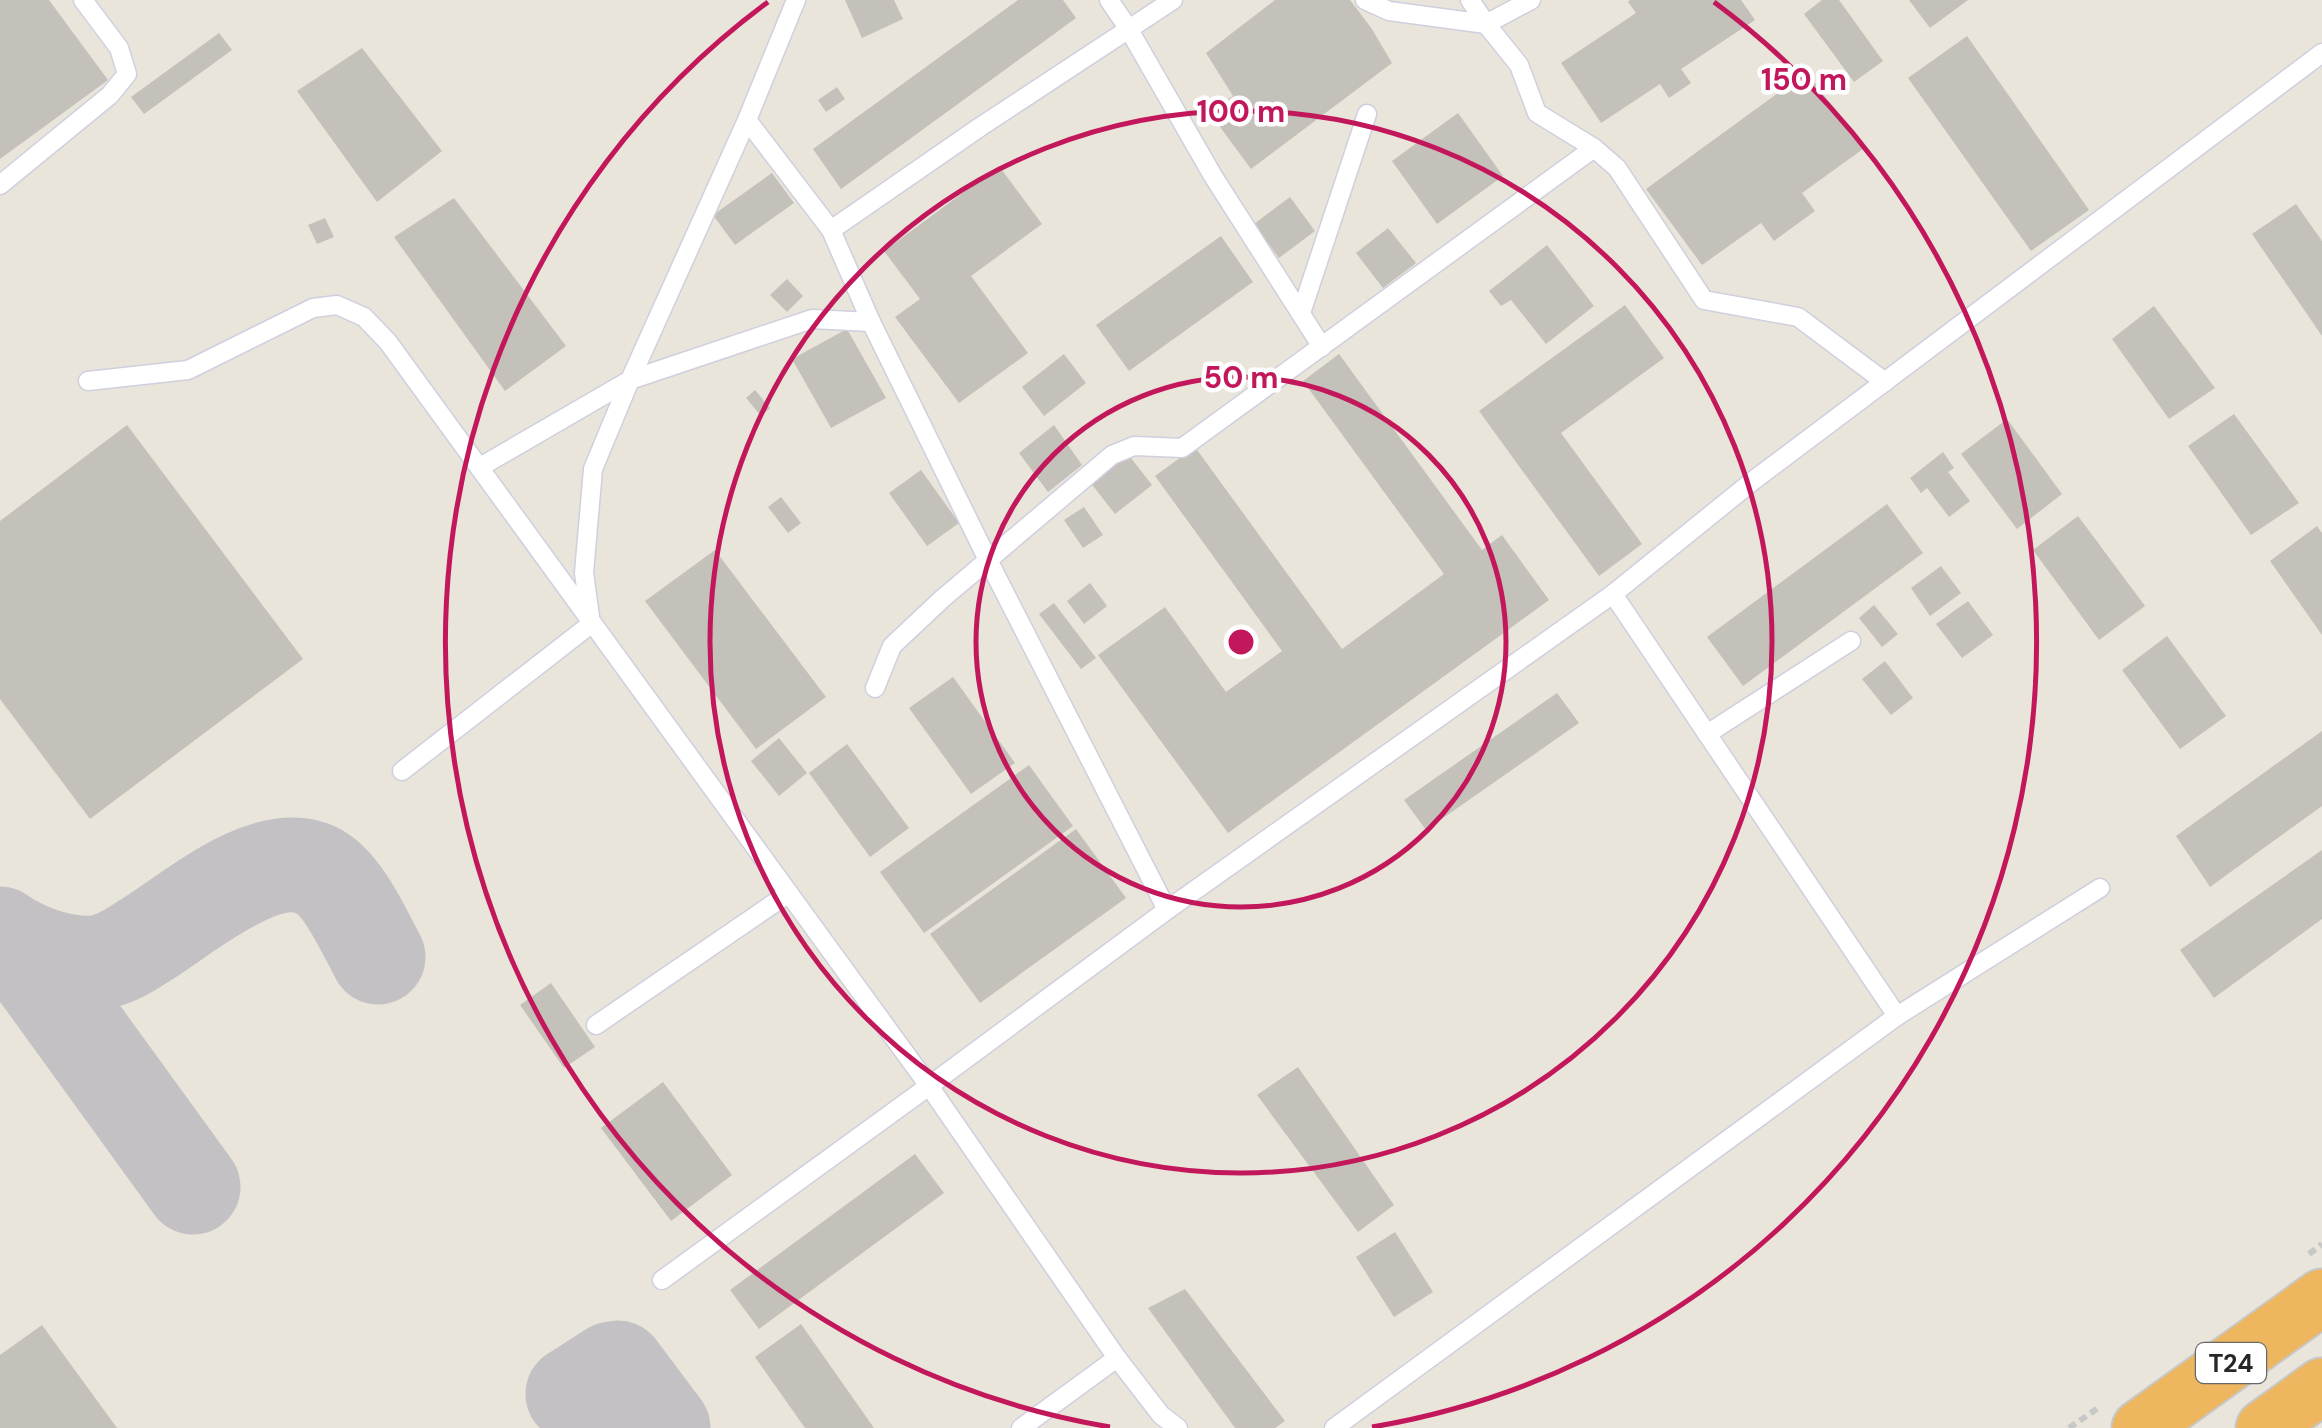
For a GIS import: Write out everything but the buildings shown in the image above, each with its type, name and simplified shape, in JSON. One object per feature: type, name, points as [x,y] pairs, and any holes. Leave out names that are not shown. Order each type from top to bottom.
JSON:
[{"type":"highway","name":"T24","points":[[2140,1428],[2322,1298]]},
{"type":"highway","name":"T24","points":[[2264,1428],[2322,1386]]},
{"type":"lane","points":[[0,185],[110,95],[127,74],[120,48],[83,0]]},
{"type":"lane","points":[[592,624],[584,573],[594,469],[748,120],[796,0]]},
{"type":"lane","points":[[1109,0],[1322,347]]},
{"type":"lane","points":[[831,230],[1173,0]]},
{"type":"lane","points":[[1365,0],[1389,11],[1486,24],[1531,0]]},
{"type":"lane","points":[[1470,0],[1519,65],[1537,113],[1594,148],[1617,168],[1704,300],[1798,317],[1885,382]]},
{"type":"lane","points":[[662,1280],[1166,910],[1613,594],[1754,480],[2322,54]]},
{"type":"lane","points":[[1301,314],[1367,114]]},
{"type":"lane","points":[[748,120],[831,230],[871,322],[988,560],[1166,910]]},
{"type":"lane","points":[[876,688],[892,646],[1112,454],[1134,446],[1182,448],[1594,148]]},
{"type":"lane","points":[[88,381],[188,370],[313,308],[336,305],[364,317],[388,342],[480,467],[929,1086],[1116,1358],[1161,1415],[1178,1428]]},
{"type":"lane","points":[[480,467],[630,380],[812,319],[871,322]]},
{"type":"lane","points":[[1613,594],[1897,1016]]},
{"type":"lane","points":[[402,771],[592,624]]},
{"type":"lane","points":[[1707,734],[1851,641]]},
{"type":"lane","points":[[1334,1428],[1897,1016],[2100,888]]},
{"type":"lane","points":[[596,1025],[789,893]]},
{"type":"lane","points":[[1021,1428],[1116,1358]]},
{"type":"taxiway","points":[[0,934],[33,952],[57,959],[102,962],[133,948],[250,875],[295,865],[316,870],[335,885],[378,957]]},
{"type":"taxiway","points":[[19,947],[193,1187]]},
{"type":"taxiway","points":[[573,1394],[618,1368],[663,1428]]}]
